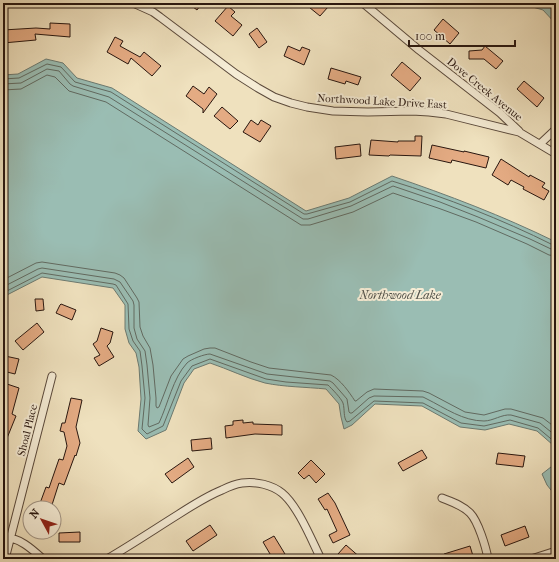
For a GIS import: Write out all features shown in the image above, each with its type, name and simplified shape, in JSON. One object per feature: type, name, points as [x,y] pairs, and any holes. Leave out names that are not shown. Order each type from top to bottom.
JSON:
[{"type":"street","name":"Northwood Lake Drive East","points":[[133,3],[153,12],[182,32],[236,74],[258,88],[290,103],[307,108],[333,111],[412,111],[446,114],[519,132],[556,154]]},
{"type":"street","name":"Dove Creek Avenue","points":[[363,3],[430,59],[500,113],[519,132]]},
{"type":"street","points":[[540,144],[556,129]]},
{"type":"street","name":"Shoal Place","points":[[5,559],[52,376]]},
{"type":"street","points":[[107,559],[208,496],[233,485],[250,482],[267,485],[282,493],[289,500],[303,522],[321,559]]},
{"type":"street","points":[[442,498],[457,504],[470,513],[482,536],[488,559]]},
{"type":"street","points":[[3,537],[11,537],[22,542],[43,559]]},
{"type":"street","points":[[531,559],[556,551]]},
{"type":"water","points":[[519,3],[556,3],[556,24],[543,10]]},
{"type":"water","name":"Northwood Lake","points":[[46,59],[63,63],[77,78],[112,88],[306,211],[349,198],[392,176],[475,206],[556,242],[556,454],[553,445],[537,431],[509,424],[485,430],[460,427],[422,406],[375,404],[352,425],[344,429],[339,404],[326,389],[265,383],[210,363],[194,369],[184,383],[166,430],[146,439],[138,431],[141,399],[139,367],[136,353],[129,343],[125,329],[125,305],[113,288],[42,277],[3,297],[3,75],[18,74]]},
{"type":"water","points":[[556,463],[556,498],[547,485],[542,474]]},
{"type":"building","points":[[188,3],[202,3],[197,10]]},
{"type":"building","points":[[304,3],[323,3],[328,7],[320,16]]},
{"type":"building","points":[[228,6],[235,12],[231,16],[242,25],[233,36],[215,21]]},
{"type":"building","points":[[443,19],[459,33],[450,44],[434,30]]},
{"type":"building","points":[[50,23],[70,24],[70,37],[35,34],[36,40],[3,43],[3,30],[36,28],[50,29]]},
{"type":"building","points":[[257,28],[267,42],[259,48],[249,34]]},
{"type":"building","points":[[115,37],[123,41],[120,46],[140,57],[144,52],[161,66],[152,76],[131,58],[128,64],[107,52]]},
{"type":"building","points":[[288,46],[300,51],[302,47],[310,50],[304,65],[284,56]]},
{"type":"building","points":[[485,46],[503,61],[496,69],[484,59],[469,59],[469,51],[482,50]]},
{"type":"building","points":[[402,62],[421,78],[410,91],[391,75]]},
{"type":"building","points":[[331,68],[361,77],[358,85],[346,81],[345,84],[328,79]]},
{"type":"building","points":[[524,81],[544,98],[537,107],[517,89]]},
{"type":"building","points":[[193,86],[204,94],[209,87],[217,94],[203,113],[203,109],[186,96]]},
{"type":"building","points":[[222,107],[238,121],[230,129],[214,116]]},
{"type":"building","points":[[251,120],[258,125],[261,120],[271,126],[260,142],[243,132]]},
{"type":"building","points":[[415,136],[422,136],[421,156],[369,155],[371,140],[398,142],[415,141]]},
{"type":"building","points":[[360,144],[361,156],[336,159],[335,147]]},
{"type":"building","points":[[432,145],[489,157],[486,168],[452,160],[451,163],[429,158]]},
{"type":"building","points":[[501,159],[529,177],[530,175],[545,183],[542,187],[549,191],[544,200],[523,189],[524,187],[511,180],[508,185],[492,175]]},
{"type":"building","points":[[35,299],[43,299],[44,310],[36,311]]},
{"type":"building","points":[[61,304],[76,310],[72,320],[56,313]]},
{"type":"building","points":[[37,323],[44,332],[23,350],[15,341]]},
{"type":"building","points":[[101,328],[113,332],[110,343],[107,346],[114,357],[99,366],[94,358],[100,355],[93,344],[97,341]]},
{"type":"building","points":[[5,356],[19,359],[15,374],[3,371]]},
{"type":"building","points":[[7,384],[19,388],[12,414],[16,416],[3,448],[3,416],[7,406],[3,405],[3,399]]},
{"type":"building","points":[[71,398],[82,400],[76,427],[80,443],[76,456],[75,455],[64,485],[59,483],[54,500],[41,500],[46,487],[49,488],[59,459],[63,460],[67,446],[64,432],[60,431],[62,423],[65,423]]},
{"type":"building","points":[[243,420],[243,423],[253,422],[253,424],[282,425],[282,435],[255,434],[226,438],[225,426],[233,425],[233,421]]},
{"type":"building","points":[[211,438],[212,449],[192,451],[191,440]]},
{"type":"building","points":[[422,450],[427,458],[403,471],[398,463]]},
{"type":"building","points":[[498,453],[525,456],[523,467],[496,464]]},
{"type":"building","points":[[188,458],[194,467],[172,483],[165,474]]},
{"type":"building","points":[[311,460],[325,474],[316,483],[309,475],[304,479],[298,473]]},
{"type":"building","points":[[328,493],[335,503],[350,535],[333,543],[329,535],[337,531],[327,509],[325,510],[318,499]]},
{"type":"building","points":[[210,525],[217,535],[193,551],[186,541]]},
{"type":"building","points":[[525,526],[529,537],[505,546],[501,535]]},
{"type":"building","points":[[80,532],[80,542],[59,542],[59,540],[62,540],[62,533]]},
{"type":"building","points":[[274,536],[288,559],[273,559],[263,542]]},
{"type":"building","points":[[346,545],[362,559],[345,559],[338,554]]},
{"type":"building","points":[[470,546],[473,556],[467,559],[445,559],[444,554]]}]
